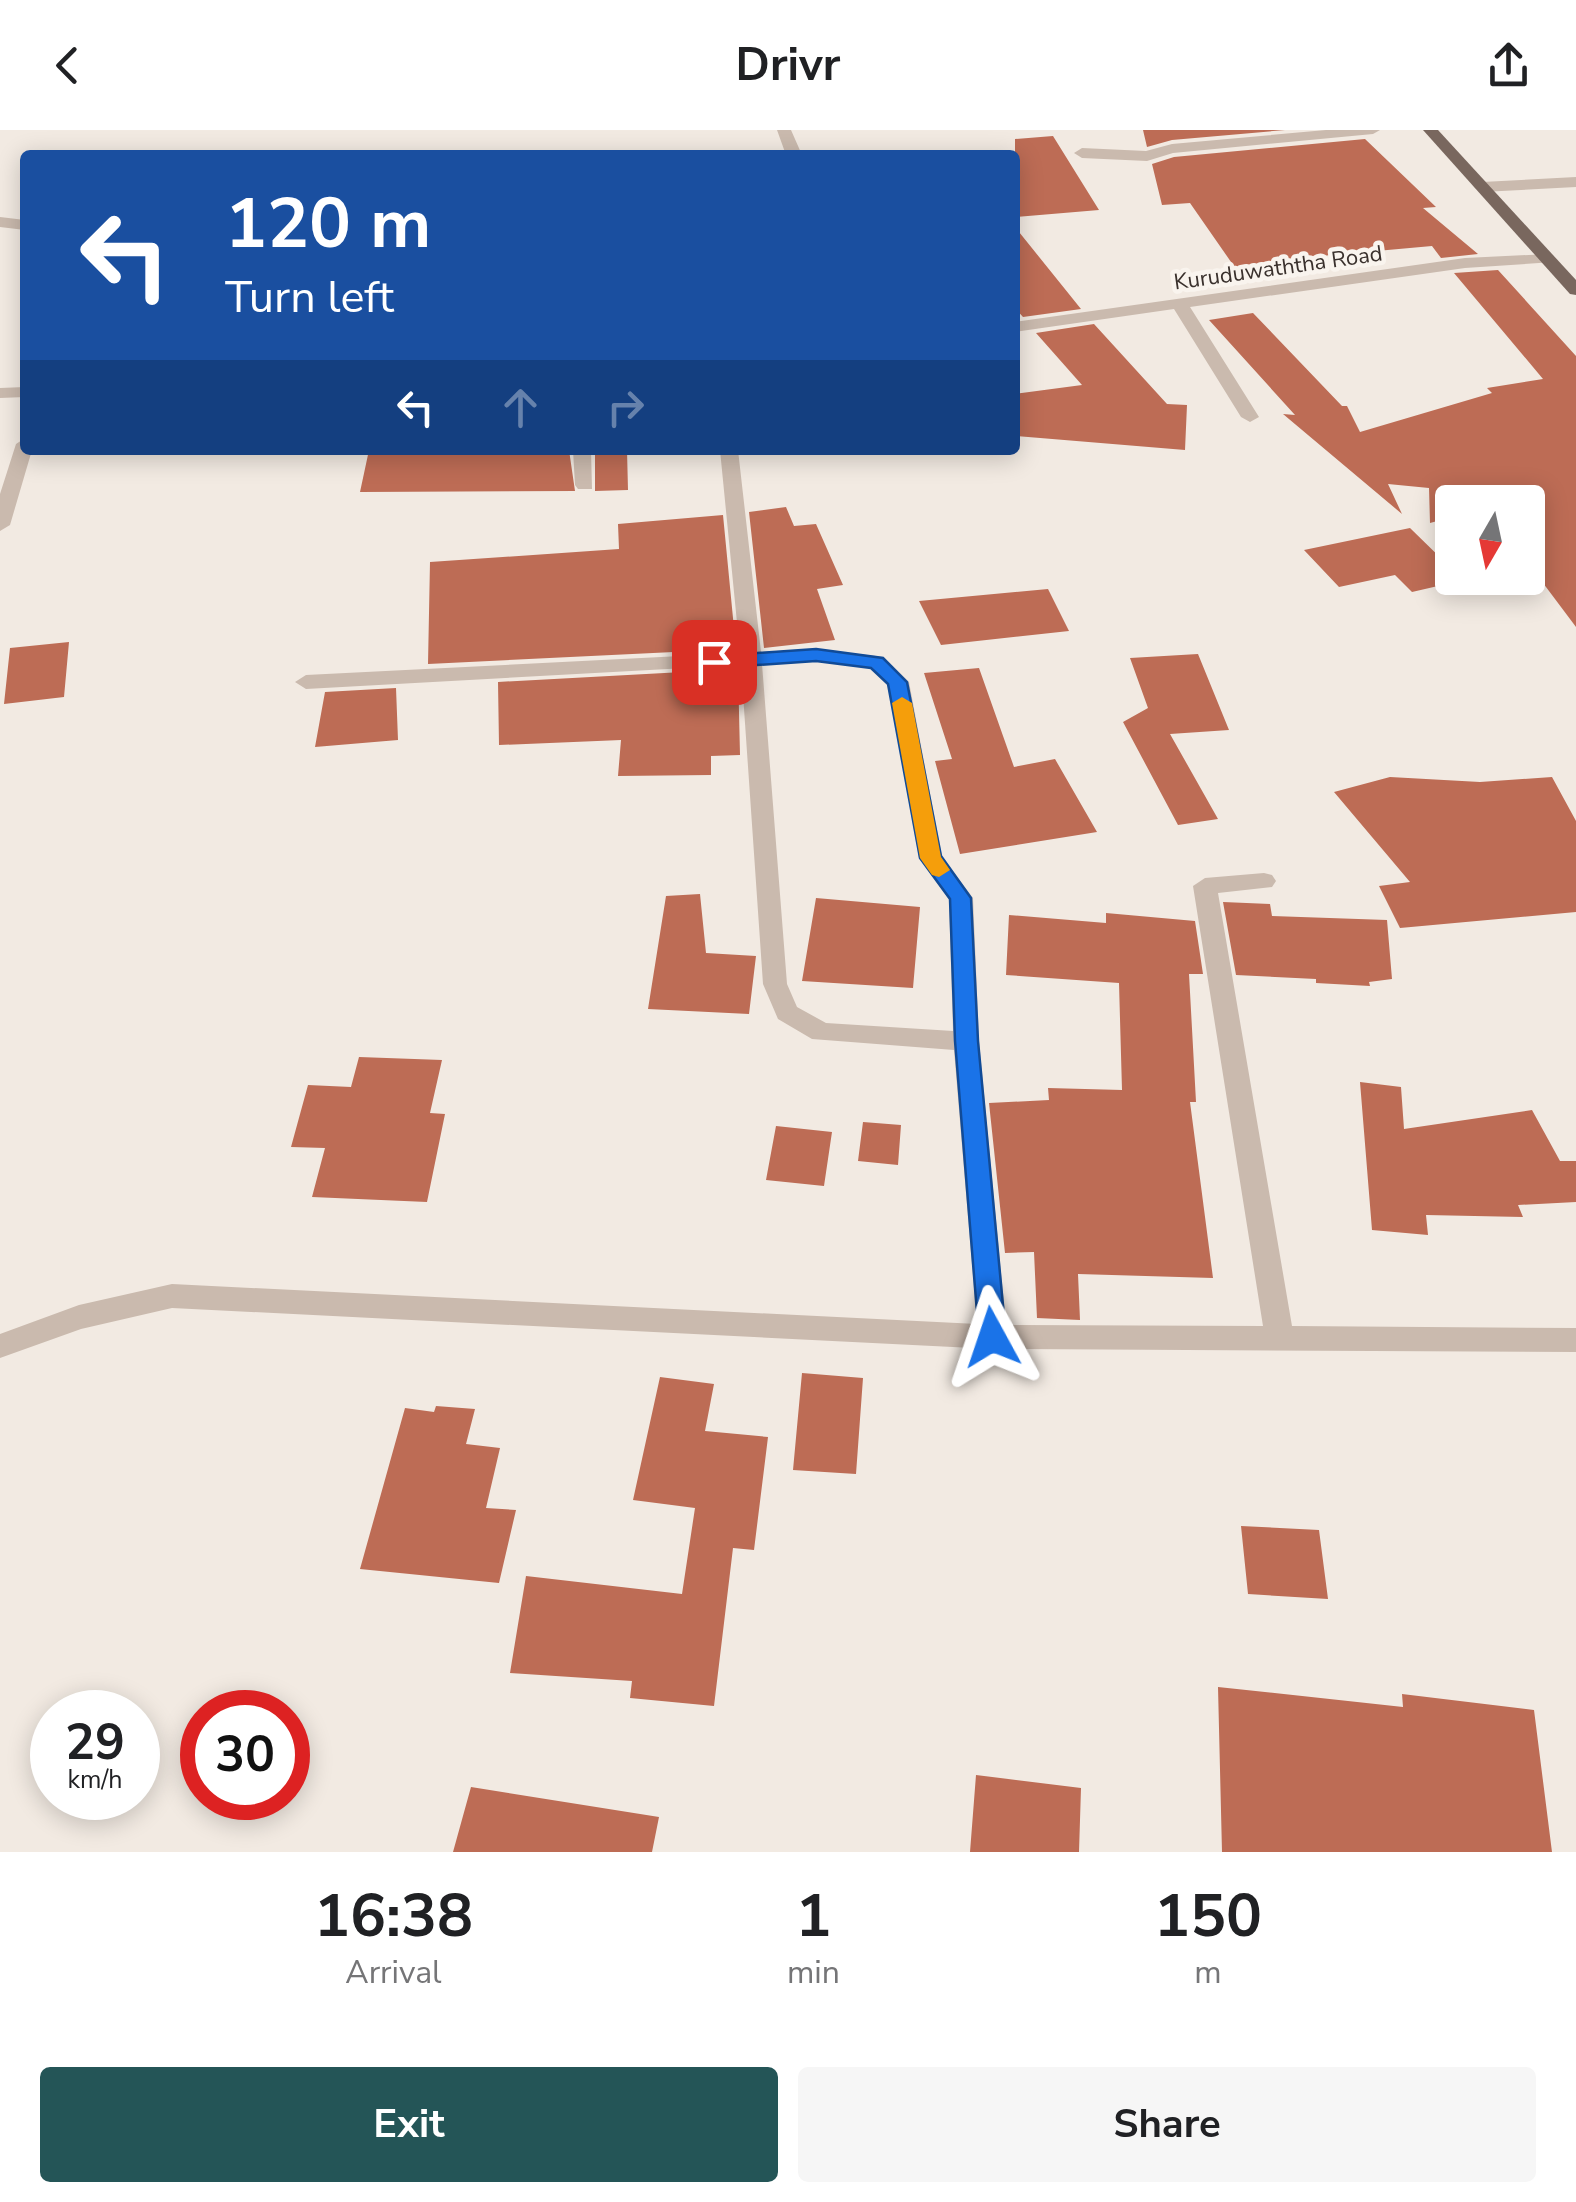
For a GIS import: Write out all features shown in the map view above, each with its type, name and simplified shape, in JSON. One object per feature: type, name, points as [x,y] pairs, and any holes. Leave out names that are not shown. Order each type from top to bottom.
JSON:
[{"type":"main road","points":[[1430,130],[1576,290]]},
{"type":"street","points":[[1082,153],[1147,156],[1172,149],[1373,130]]},
{"type":"street","points":[[1482,187],[1576,182]]},
{"type":"street","name":"Kuruduwaththa Road","points":[[1020,326],[1465,262],[1548,259]]},
{"type":"street","points":[[1180,304],[1250,417]]},
{"type":"street","points":[[0,525],[22,455]]},
{"type":"street","points":[[582,455],[585,486]]},
{"type":"street","points":[[730,455],[775,984],[787,1013],[821,1032],[966,1041]]},
{"type":"street","points":[[306,682],[816,655],[876,662],[898,682],[930,858],[960,898],[966,1041],[992,1337]]},
{"type":"street","points":[[1264,881],[1205,886],[1280,1338]]},
{"type":"street","points":[[0,1346],[79,1317],[172,1296],[992,1337],[1576,1340]]},
{"type":"building","points":[[1143,130],[1285,130],[1172,140],[1147,147]]},
{"type":"building","points":[[1053,136],[1099,210],[1020,217],[1020,150],[1015,150],[1015,139]]},
{"type":"building","points":[[1365,139],[1436,207],[1423,208],[1478,254],[1441,258],[1432,246],[1310,257],[1316,266],[1238,272],[1190,203],[1162,205],[1152,164],[1174,157]]},
{"type":"building","points":[[1020,233],[1081,309],[1023,317],[1020,314]]},
{"type":"building","points":[[1498,270],[1576,356],[1576,627],[1545,586],[1545,485],[1435,485],[1435,522],[1430,523],[1429,488],[1388,484],[1402,514],[1283,414],[1295,415],[1209,320],[1253,313],[1342,406],[1347,406],[1360,432],[1492,393],[1487,388],[1543,379],[1454,273]]},
{"type":"building","points":[[1094,324],[1167,404],[1187,405],[1185,450],[1020,436],[1020,393],[1082,385],[1036,333]]},
{"type":"building","points":[[368,455],[570,455],[575,491],[360,492]]},
{"type":"building","points":[[595,455],[627,455],[628,490],[595,491]]},
{"type":"building","points":[[786,507],[794,526],[816,524],[843,585],[817,589],[835,640],[764,648],[749,512]]},
{"type":"building","points":[[723,515],[736,649],[428,664],[430,562],[619,549],[618,524]]},
{"type":"building","points":[[1410,528],[1435,552],[1435,587],[1412,592],[1395,575],[1339,587],[1304,550]]},
{"type":"building","points":[[1048,589],[1069,631],[941,645],[919,601]]},
{"type":"building","points":[[69,642],[64,697],[4,704],[10,648]]},
{"type":"building","points":[[1198,654],[1229,730],[1170,734],[1218,819],[1178,825],[1123,722],[1148,708],[1130,658]]},
{"type":"building","points":[[979,668],[1014,767],[1055,759],[1097,832],[960,854],[935,761],[952,759],[924,673]]},
{"type":"building","points":[[738,669],[740,755],[711,756],[711,775],[618,776],[621,740],[499,745],[498,682]]},
{"type":"building","points":[[396,688],[398,740],[315,747],[325,692]]},
{"type":"building","points":[[1390,777],[1480,782],[1552,777],[1576,821],[1576,912],[1400,928],[1379,886],[1410,882],[1334,792]]},
{"type":"building","points":[[700,894],[706,953],[756,956],[749,1014],[648,1009],[666,896]]},
{"type":"building","points":[[816,898],[920,907],[913,988],[802,981]]},
{"type":"building","points":[[1223,902],[1270,904],[1272,916],[1387,920],[1392,979],[1369,982],[1370,986],[1236,975]]},
{"type":"building","points":[[1106,913],[1195,921],[1203,974],[1189,974],[1196,1102],[1190,1102],[1213,1278],[1078,1274],[1080,1320],[1037,1318],[1034,1252],[1005,1253],[989,1103],[1049,1100],[1048,1088],[1122,1090],[1119,983],[1006,975],[1009,915],[1106,923]]},
{"type":"building","points":[[359,1057],[442,1060],[430,1113],[445,1114],[427,1202],[312,1197],[325,1148],[291,1147],[308,1085],[351,1087]]},
{"type":"building","points":[[1360,1082],[1401,1087],[1404,1129],[1532,1110],[1560,1161],[1576,1161],[1576,1202],[1518,1205],[1523,1217],[1426,1215],[1428,1235],[1372,1230]]},
{"type":"building","points":[[863,1122],[901,1125],[898,1165],[858,1161]]},
{"type":"building","points":[[776,1126],[832,1132],[824,1186],[766,1180]]},
{"type":"building","points":[[802,1373],[863,1378],[856,1474],[793,1470]]},
{"type":"building","points":[[660,1377],[714,1384],[705,1431],[768,1437],[754,1550],[733,1548],[714,1706],[630,1698],[632,1681],[510,1673],[526,1576],[682,1594],[695,1508],[633,1500]]},
{"type":"building","points":[[436,1406],[475,1409],[466,1444],[500,1448],[486,1508],[516,1510],[499,1583],[360,1569],[405,1408],[434,1412]]},
{"type":"building","points":[[1241,1526],[1319,1530],[1328,1599],[1248,1594]]},
{"type":"building","points":[[1218,1687],[1403,1707],[1402,1694],[1534,1710],[1552,1852],[1222,1852]]},
{"type":"building","points":[[976,1775],[1081,1788],[1079,1852],[970,1852]]},
{"type":"building","points":[[471,1787],[659,1817],[652,1852],[453,1852]]},
{"type":"slow traffic","points":[[902,703],[930,858],[939,870]]},
{"type":"route","points":[[714,662],[816,655],[876,662],[898,682],[930,858],[960,898],[966,1041],[992,1337]]}]
